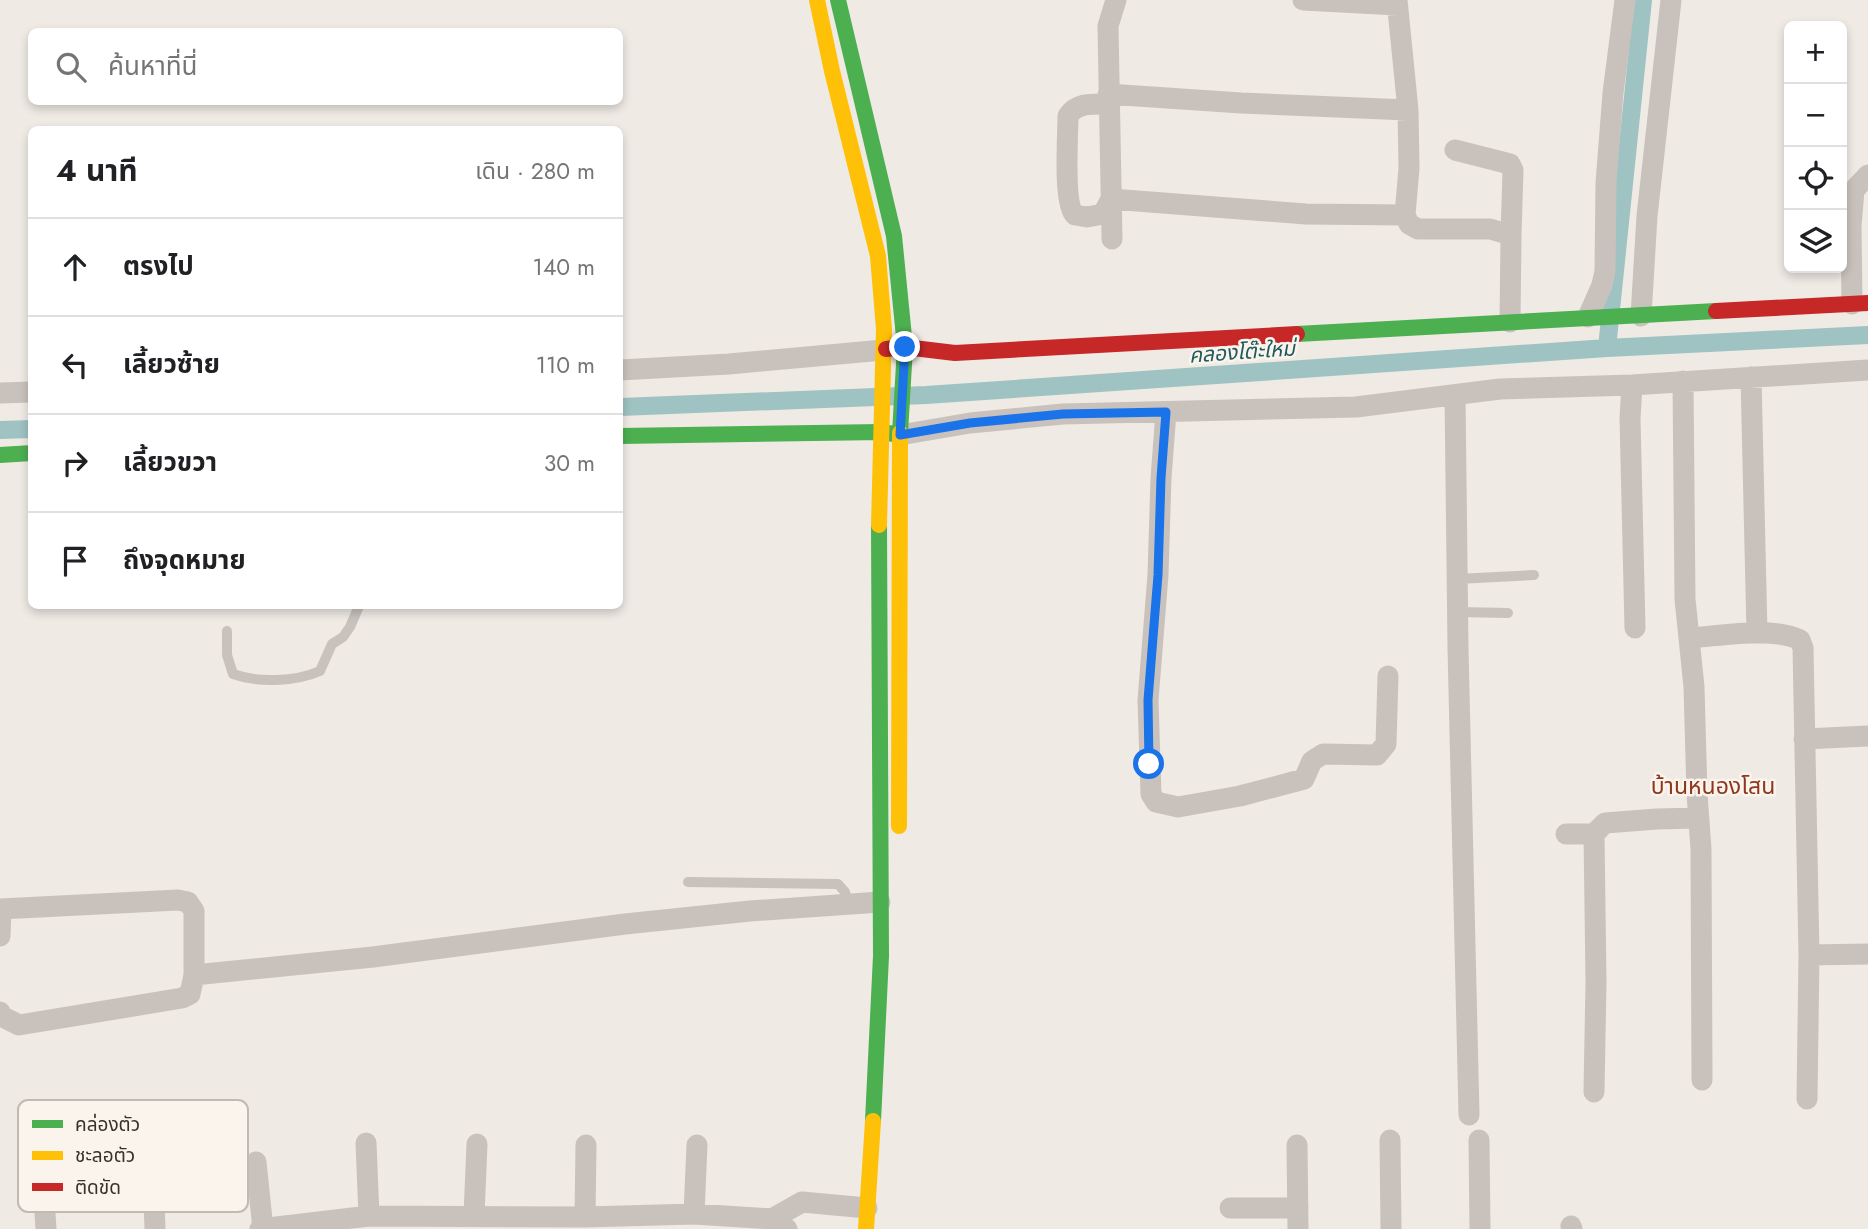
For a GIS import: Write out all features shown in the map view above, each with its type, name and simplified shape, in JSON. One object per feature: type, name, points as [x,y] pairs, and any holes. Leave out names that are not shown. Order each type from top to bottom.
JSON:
[{"type":"street","points":[[817,0],[878,256],[893,355]]},
{"type":"street","points":[[256,1162],[262,1229],[369,1216],[585,1217],[694,1214],[780,1224],[802,1202],[867,1219],[881,956],[894,236],[838,0]]},
{"type":"street","points":[[1112,239],[1108,26],[1115,0]]},
{"type":"street","points":[[1303,0],[1397,3],[1408,110],[1409,168],[1405,215],[1409,224],[1418,229],[1490,229],[1511,235]]},
{"type":"street","points":[[1594,317],[1605,271],[1608,157],[1625,0]]},
{"type":"street","points":[[1636,316],[1671,0]]},
{"type":"street","points":[[1111,199],[1103,214],[1087,217],[1075,215],[1069,206],[1068,116],[1080,105],[1108,99],[1408,110]]},
{"type":"street","points":[[1455,150],[1510,164],[1513,170],[1510,322]]},
{"type":"street","points":[[623,370],[1860,303],[1851,226],[1854,190],[1868,175]]},
{"type":"street","points":[[1111,199],[1306,214],[1405,215]]},
{"type":"street","points":[[623,436],[891,430],[1063,414],[1356,407],[1500,389],[1868,370]]},
{"type":"street","points":[[1751,377],[1757,634]]},
{"type":"street","points":[[1683,381],[1685,599],[1690,638],[1702,862],[1702,1080]]},
{"type":"street","points":[[1632,384],[1630,418],[1636,628]]},
{"type":"street","points":[[0,393],[28,392]]},
{"type":"street","points":[[1455,395],[1469,1115]]},
{"type":"street","points":[[1166,412],[1158,575],[1148,700],[1151,794],[1156,802],[1178,807],[1240,796],[1304,779],[1312,761],[1323,754],[1377,755],[1386,744],[1388,676]]},
{"type":"street","points":[[891,430],[901,674],[899,837]]},
{"type":"street","points":[[0,455],[28,453]]},
{"type":"street","points":[[1690,638],[1757,634],[1790,635],[1800,640],[1809,955],[1807,1099]]},
{"type":"street","points":[[1804,739],[1868,736]]},
{"type":"street","points":[[1566,834],[1594,834],[1605,823],[1657,818],[1698,818]]},
{"type":"street","points":[[1594,834],[1594,1092]]},
{"type":"street","points":[[0,936],[0,909],[178,900],[188,902],[194,911],[194,975],[190,994],[183,998],[19,1025],[1,1016],[0,1012]]},
{"type":"street","points":[[194,975],[373,957],[639,922],[880,902]]},
{"type":"street","points":[[896,986],[897,945]]},
{"type":"street","points":[[1809,955],[1868,954]]},
{"type":"street","points":[[1390,1140],[1391,1229]]},
{"type":"street","points":[[1479,1140],[1480,1229]]},
{"type":"street","points":[[366,1143],[369,1216]]},
{"type":"street","points":[[474,1215],[477,1144]]},
{"type":"street","points":[[585,1217],[586,1145]]},
{"type":"street","points":[[694,1214],[697,1145]]},
{"type":"street","points":[[1230,1208],[1298,1218],[1297,1145]]},
{"type":"lane","points":[[1457,579],[1534,575]]},
{"type":"lane","points":[[227,631],[227,655],[233,674],[247,679],[283,679],[312,675],[320,671],[332,644],[343,637],[351,627],[358,609]]},
{"type":"lane","points":[[1458,612],[1508,613]]},
{"type":"lane","points":[[688,882],[838,884],[845,892],[848,904]]},
{"type":"waterway","points":[[1607,348],[1643,0]]},
{"type":"waterway","name":"คลองโต๊ะใหม่","points":[[623,407],[926,395],[1607,348],[1868,335]]},
{"type":"waterway","name":"คลองโต๊ะใหม่","points":[[0,430],[28,429]]},
{"type":"traffic: fast","points":[[838,0],[894,236],[905,347],[900,433]]},
{"type":"traffic: fast","points":[[1297,334],[1716,311]]},
{"type":"traffic: fast","points":[[623,436],[882,432],[900,435]]},
{"type":"traffic: fast","points":[[0,455],[28,453]]},
{"type":"traffic: fast","points":[[873,1121],[881,956],[879,525]]},
{"type":"traffic: slow","points":[[817,0],[878,256],[884,329],[879,525]]},
{"type":"traffic: slow","points":[[899,826],[900,433]]},
{"type":"traffic: slow","points":[[866,1229],[873,1121]]},
{"type":"traffic: jam","points":[[1716,311],[1868,303]]},
{"type":"traffic: jam","points":[[886,349],[905,347],[955,353],[1297,334]]},
{"type":"district","name":"บ้านหนองโสน","points":[[1713,786]]},
{"type":"route","points":[[905,347],[902,361],[900,435],[970,423],[1063,414],[1166,412],[1158,575],[1148,700],[1149,764]]}]
